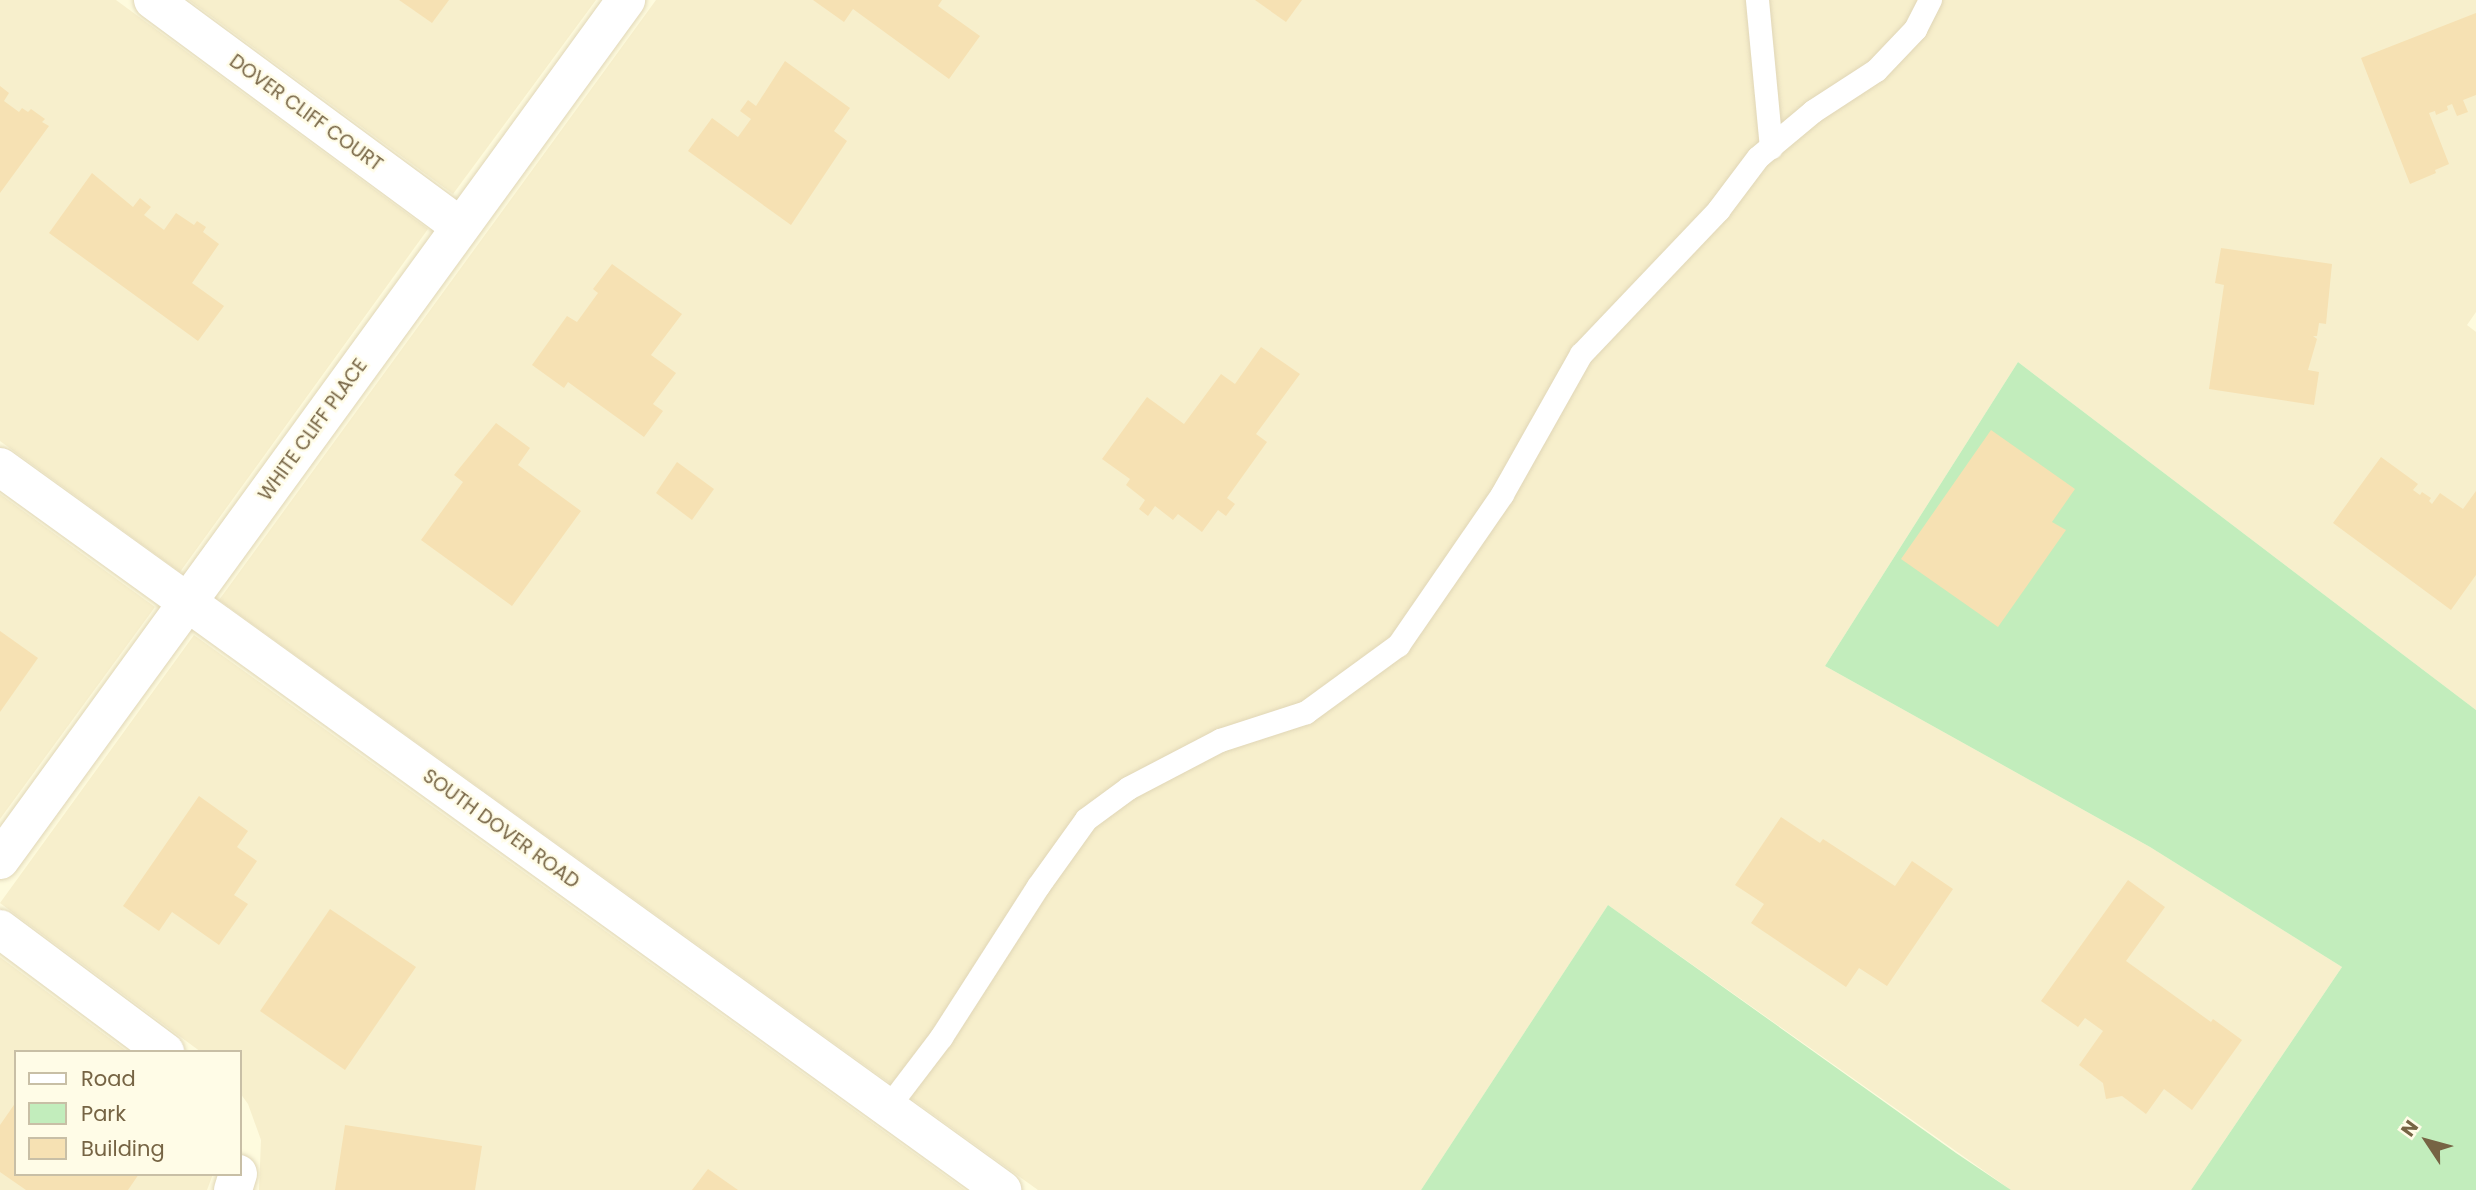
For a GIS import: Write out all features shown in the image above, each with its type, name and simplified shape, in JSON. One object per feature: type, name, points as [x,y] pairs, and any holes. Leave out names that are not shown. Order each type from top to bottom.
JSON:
[{"type":"street","name":"DOVER CLIFF COURT","points":[[153,0],[460,226]]},
{"type":"street","name":"WHITE CLIFF PLACE","points":[[0,860],[626,0]]},
{"type":"street","name":"SOUTH DOVER ROAD","points":[[0,467],[1002,1190]]},
{"type":"street","points":[[0,929],[161,1050]]},
{"type":"lane","points":[[1757,0],[1771,147]]},
{"type":"lane","points":[[887,1108],[941,1037],[1038,886],[1086,819],[1128,788],[1220,740],[1306,712],[1398,645],[1502,494],[1581,354],[1718,210],[1758,157],[1813,111],[1875,70],[1915,29],[1930,0]]},
{"type":"shaded area","points":[[0,0],[116,0],[428,229],[180,572],[0,441]]},
{"type":"shaded area","points":[[189,0],[596,0],[453,194]]},
{"type":"shaded area","points":[[656,0],[2476,0],[2476,312],[2467,325],[2476,332],[2476,710],[2018,362],[1825,666],[2150,847],[2342,967],[2191,1190],[2011,1190],[1608,905],[1421,1190],[1038,1190],[219,600]]},
{"type":"shaded area","points":[[0,494],[155,607],[0,819]]},
{"type":"shaded area","points":[[194,635],[965,1190],[259,1190],[261,1140],[248,1104],[242,1096],[242,1050],[198,1050],[0,903]]},
{"type":"shaded area","points":[[0,957],[125,1050],[14,1050],[14,1176],[212,1176],[207,1190],[0,1190]]},
{"type":"green space","points":[[2018,362],[2476,710],[2476,1190],[2191,1190],[2342,967],[2150,847],[1825,666]]},
{"type":"green space","points":[[1608,905],[1956,1153],[2011,1190],[1421,1190]]},
{"type":"building","points":[[399,0],[449,0],[432,23]]},
{"type":"building","points":[[813,0],[942,0],[938,6],[980,36],[949,79],[853,9],[844,22]]},
{"type":"building","points":[[1255,0],[1302,0],[1286,22]]},
{"type":"building","points":[[2476,13],[2476,95],[2463,100],[2468,112],[2457,116],[2452,104],[2447,106],[2448,110],[2436,115],[2435,111],[2429,113],[2449,164],[2410,184],[2361,58]]},
{"type":"building","points":[[785,61],[850,108],[834,131],[847,141],[791,225],[688,151],[712,118],[738,137],[751,119],[740,111],[748,100],[756,106]]},
{"type":"building","points":[[0,86],[9,93],[4,101],[19,112],[22,108],[28,112],[31,109],[45,119],[42,122],[49,126],[0,193]]},
{"type":"building","points":[[92,173],[133,207],[140,198],[151,207],[144,215],[164,230],[176,213],[194,225],[197,221],[206,227],[203,232],[219,244],[192,283],[224,306],[198,341],[49,233]]},
{"type":"building","points":[[2221,248],[2332,264],[2326,324],[2319,323],[2317,336],[2313,336],[2317,339],[2308,370],[2319,372],[2314,405],[2209,389],[2224,285],[2215,283]]},
{"type":"building","points":[[612,264],[682,314],[651,355],[676,373],[653,404],[663,411],[644,437],[568,382],[564,388],[532,365],[567,316],[577,322],[598,293],[593,289]]},
{"type":"building","points":[[1261,347],[1300,374],[1256,434],[1267,442],[1227,498],[1235,504],[1226,516],[1218,510],[1202,532],[1178,514],[1173,520],[1155,506],[1148,516],[1139,509],[1145,500],[1126,485],[1130,479],[1102,459],[1147,397],[1184,424],[1221,374],[1235,384]]},
{"type":"building","points":[[496,423],[530,448],[518,465],[581,511],[512,606],[421,540],[463,482],[454,475]]},
{"type":"building","points":[[1991,430],[2075,489],[2052,522],[2066,530],[1998,627],[1901,559]]},
{"type":"building","points":[[2381,457],[2418,484],[2413,490],[2431,498],[2429,501],[2432,504],[2440,493],[2463,509],[2476,491],[2476,575],[2451,610],[2333,523]]},
{"type":"building","points":[[677,462],[714,489],[692,520],[656,493]]},
{"type":"building","points":[[0,631],[38,658],[0,712]]},
{"type":"building","points":[[199,796],[248,831],[237,847],[257,861],[234,895],[248,904],[219,945],[172,912],[159,931],[123,906]]},
{"type":"building","points":[[1781,817],[1820,843],[1823,839],[1895,886],[1912,861],[1953,889],[1887,986],[1859,968],[1846,987],[1751,923],[1764,904],[1735,885]]},
{"type":"building","points":[[2128,880],[2165,907],[2126,961],[2211,1022],[2213,1019],[2242,1040],[2192,1110],[2164,1089],[2146,1114],[2122,1096],[2106,1099],[2103,1083],[2079,1065],[2103,1031],[2085,1018],[2078,1027],[2041,1001]]},
{"type":"building","points":[[330,909],[416,967],[345,1070],[260,1011]]},
{"type":"building","points":[[14,1105],[14,1176],[138,1176],[128,1190],[26,1190],[0,1172],[0,1125]]},
{"type":"building","points":[[345,1125],[482,1146],[475,1190],[335,1190]]},
{"type":"building","points":[[708,1169],[738,1190],[692,1190]]}]
